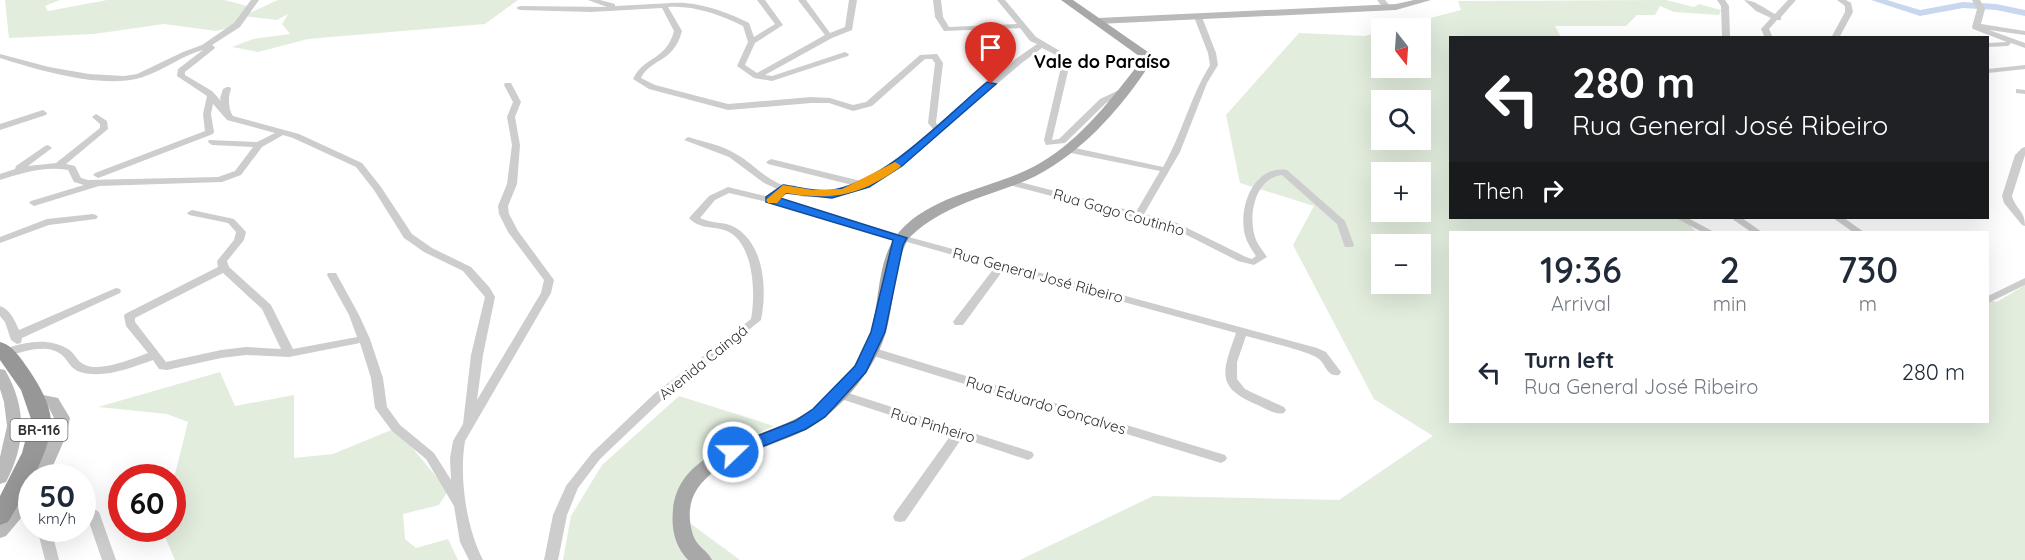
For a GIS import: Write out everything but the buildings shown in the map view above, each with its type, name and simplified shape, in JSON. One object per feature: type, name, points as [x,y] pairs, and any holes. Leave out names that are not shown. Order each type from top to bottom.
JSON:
[{"type":"highway","name":"BR-116","points":[[0,516],[18,486],[34,447],[52,419],[33,398],[25,376],[7,350]]},
{"type":"main road","points":[[702,560],[691,552],[686,543],[680,514],[685,495],[696,476],[713,461],[800,425],[819,413],[839,394],[871,351],[901,238],[923,220],[963,198],[1039,168],[1066,150],[1097,123],[1139,72],[1146,58],[1139,50],[1066,0]]},
{"type":"street","points":[[0,56],[68,72],[130,77],[154,70],[205,46],[237,25],[255,0]]},
{"type":"street","points":[[592,0],[618,8]]},
{"type":"street","points":[[761,0],[779,26],[752,42],[741,66],[757,76],[776,78],[845,54]]},
{"type":"street","points":[[802,0],[829,36]]},
{"type":"street","points":[[757,76],[829,36],[849,28],[853,0]]},
{"type":"street","points":[[937,0],[939,17],[947,29],[1020,26]]},
{"type":"street","points":[[1001,0],[1020,26],[1041,45],[1057,53],[1065,67],[1049,143],[1062,141],[1103,101],[1124,91]]},
{"type":"street","points":[[1098,21],[1385,4],[1404,7],[1426,0]]},
{"type":"street","points":[[1721,0],[1725,6],[1726,36]]},
{"type":"street","points":[[1748,0],[1764,13],[1778,18]]},
{"type":"street","points":[[1769,36],[1766,29],[1792,0]]},
{"type":"street","points":[[1836,36],[1849,12],[1848,5],[1842,0]]},
{"type":"street","points":[[520,8],[618,8],[664,6],[673,2],[685,1],[728,15],[747,25],[752,42]]},
{"type":"street","points":[[1976,25],[1978,3]]},
{"type":"street","points":[[664,6],[678,35],[670,52],[639,73],[639,81],[708,104],[739,107],[820,100],[859,108],[869,104],[923,57],[934,56],[939,63],[932,123],[937,129]]},
{"type":"street","points":[[1138,217],[1166,170],[1191,119],[1203,83],[1214,65],[1211,50],[1198,16]]},
{"type":"street","points":[[1976,25],[2025,33]]},
{"type":"street","points":[[1976,25],[1992,35],[2025,46]]},
{"type":"street","points":[[688,140],[731,155],[783,189],[832,194],[865,184],[897,164],[1041,45]]},
{"type":"street","points":[[1989,45],[2025,46]]},
{"type":"street","points":[[205,46],[210,48],[180,74],[185,80],[211,96],[227,115],[243,123],[283,132],[343,156],[359,165],[378,189],[408,236],[428,250],[467,270],[486,290],[490,297],[477,355],[468,422]]},
{"type":"street","points":[[1989,71],[2025,67]]},
{"type":"street","points":[[476,560],[467,542],[460,505],[456,458],[459,441],[468,422],[546,293],[549,280],[513,232],[504,214],[503,206],[512,184],[516,145],[511,117],[517,102],[508,85]]},
{"type":"street","points":[[227,115],[228,109],[224,98],[228,89]]},
{"type":"street","points":[[0,177],[11,173],[58,166],[72,168],[80,182],[99,175],[210,132],[207,114],[211,96]]},
{"type":"street","points":[[0,127],[43,113]]},
{"type":"street","points":[[58,166],[104,129],[104,123],[96,117]]},
{"type":"street","points":[[34,203],[99,175],[226,179],[246,165],[250,153],[258,145],[283,132]]},
{"type":"street","points":[[212,142],[258,145]]},
{"type":"street","points":[[11,173],[48,148]]},
{"type":"street","points":[[1066,150],[1166,170]]},
{"type":"street","points":[[2025,150],[2020,155],[2007,196],[2009,203],[2025,223]]},
{"type":"street","points":[[771,162],[865,184]]},
{"type":"street","name":"Rua Gago Coutinho","points":[[1008,182],[1180,227],[1242,259],[1260,261],[1262,257],[1250,239],[1248,228],[1250,207],[1262,179],[1276,171],[1284,172],[1293,177],[1335,216],[1345,229],[1349,246]]},
{"type":"street","points":[[771,200],[783,189]]},
{"type":"street","name":"Rua General José Ribeiro","points":[[733,190],[1313,351],[1322,355],[1335,372]]},
{"type":"street","name":"Avenida Caingá","points":[[550,560],[560,515],[568,496],[596,456],[658,398],[756,320],[760,293],[751,252],[733,230],[702,223],[694,218],[712,198],[722,192],[733,190]]},
{"type":"street","points":[[192,213],[231,221],[238,226],[241,232],[238,240],[221,264],[267,308],[289,353]]},
{"type":"street","points":[[0,240],[46,222],[93,217]]},
{"type":"street","points":[[1683,219],[1707,231]]},
{"type":"street","points":[[1738,219],[1756,231]]},
{"type":"street","points":[[1840,219],[1858,231]]},
{"type":"street","points":[[959,322],[1001,266]]},
{"type":"street","points":[[224,268],[129,316],[130,323],[163,366],[234,352],[289,353],[364,339]]},
{"type":"street","points":[[332,275],[364,339],[377,378],[381,408],[396,428],[430,456],[460,505]]},
{"type":"street","points":[[1989,299],[2025,281]]},
{"type":"street","points":[[7,350],[18,335],[116,291]]},
{"type":"street","points":[[0,309],[18,335]]},
{"type":"street","points":[[1242,331],[1229,373],[1233,384],[1254,399],[1280,410]]},
{"type":"street","points":[[7,350],[35,345],[56,348],[67,353],[78,367],[87,369],[126,365],[155,355]]},
{"type":"street","name":"Rua Eduardo Gonçalves","points":[[871,351],[1221,458]]},
{"type":"street","points":[[0,374],[15,410],[14,439],[0,478]]},
{"type":"street","name":"Rua Pinheiro","points":[[839,394],[1028,455]]},
{"type":"street","points":[[14,439],[52,419],[58,436],[46,464]]},
{"type":"street","points":[[900,517],[959,433]]},
{"type":"street","points":[[14,439],[34,447],[58,436]]},
{"type":"street","points":[[0,531],[18,512]]},
{"type":"street","points":[[96,522],[109,560]]},
{"type":"street","points":[[48,542],[52,560]]},
{"type":"green space","points":[[5,0],[60,0],[45,6],[48,11],[107,0],[224,0],[248,6],[243,16],[278,0],[518,0],[485,24],[308,39],[258,52],[232,47],[253,39],[290,34],[282,24],[288,14],[277,20],[242,16],[229,28],[216,31],[164,24],[94,34],[9,38]]},
{"type":"green space","points":[[1666,0],[1694,7],[1699,4],[1721,10],[1719,15],[1674,12],[1660,6],[1655,15],[1637,15],[1626,26],[1555,26],[1560,36],[1449,36],[1449,219],[1684,219],[1695,231],[1449,231],[1449,423],[1989,423],[1989,300],[1997,302],[2025,285],[2025,560],[1020,560],[1153,496],[1339,500],[1433,436],[1374,399],[1293,245],[1314,206],[1240,183],[1226,115],[1299,33],[1365,36],[1371,34],[1371,78],[1431,78],[1430,18],[1461,10],[1458,1]]},
{"type":"green space","points":[[220,372],[235,406],[294,395],[294,458],[333,454],[396,428],[448,491],[439,505],[403,514],[405,539],[416,548],[448,539],[458,560],[175,560],[167,542],[186,542],[186,464],[178,464],[188,422],[167,414],[98,407]]},
{"type":"green space","points":[[679,396],[774,426],[727,448],[696,476],[687,521],[740,560],[563,560],[571,516],[602,465]]},
{"type":"waterway","points":[[1876,0],[1920,13],[1963,5],[1996,7],[2025,13]]},
{"type":"slow traffic","points":[[773,200],[771,200],[783,189],[813,194],[844,193],[895,166]]},
{"type":"district","name":"Vale do Paraíso","points":[[1102,61]]},
{"type":"route","points":[[733,452],[800,425],[819,413],[861,368],[878,332],[897,245],[901,238],[771,200],[783,189],[802,193],[832,194],[844,193],[865,184],[897,164],[991,84]]}]
